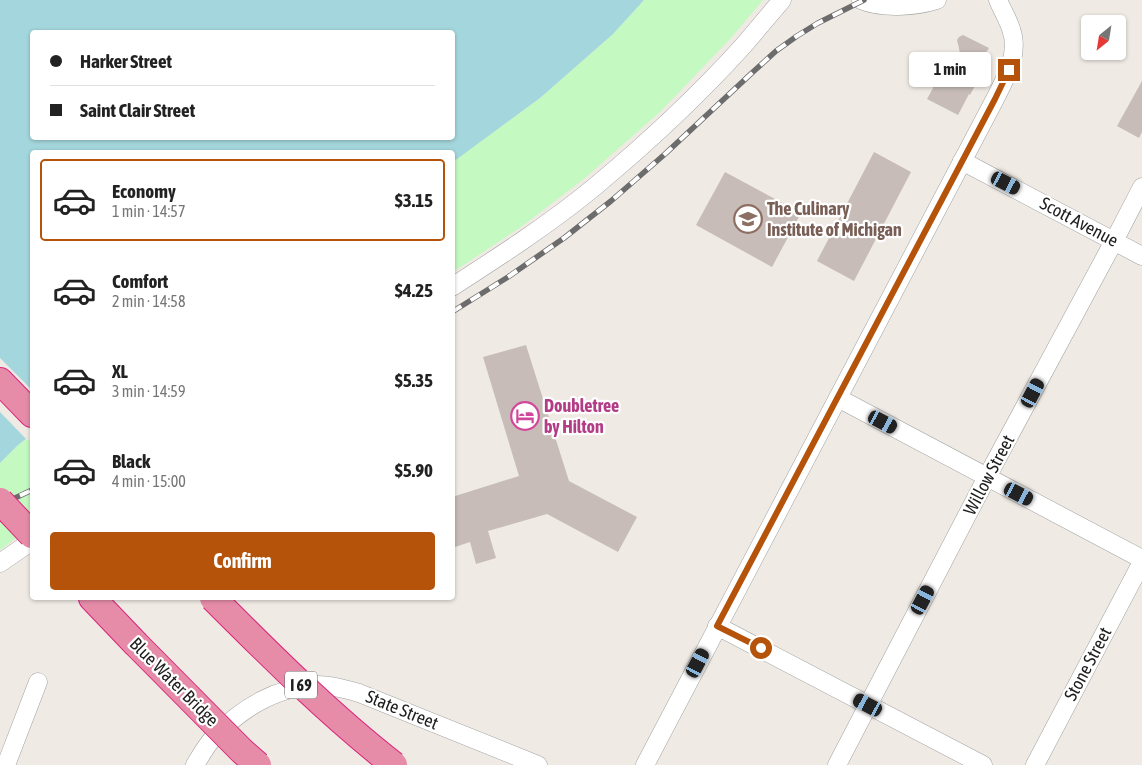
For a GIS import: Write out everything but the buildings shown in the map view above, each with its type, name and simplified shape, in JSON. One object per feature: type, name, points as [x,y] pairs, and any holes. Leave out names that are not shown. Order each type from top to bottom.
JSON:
[{"type":"highway","points":[[0,381],[30,412]]},
{"type":"highway","points":[[0,501],[30,533]]},
{"type":"highway","name":"Blue Water Bridge","points":[[94,600],[258,765]]},
{"type":"highway","name":"I 69","points":[[215,600],[308,692],[361,739],[394,765]]},
{"type":"street","points":[[455,285],[524,239],[591,190],[644,145],[743,46],[782,0]]},
{"type":"street","points":[[861,0],[887,6],[915,6],[937,0]]},
{"type":"street","points":[[645,765],[995,99],[1012,63],[1014,50],[1012,30],[998,0]]},
{"type":"street","name":"Scott Avenue","points":[[962,161],[1142,256]]},
{"type":"street","name":"Willow Street","points":[[837,765],[1142,187]]},
{"type":"street","points":[[838,398],[1142,560]]},
{"type":"street","points":[[0,563],[30,543]]},
{"type":"street","name":"Stone Street","points":[[1035,765],[1142,560]]},
{"type":"street","points":[[717,626],[984,765]]},
{"type":"street","points":[[6,765],[38,682]]},
{"type":"street","name":"State Street","points":[[196,765],[214,736],[262,700],[281,691],[319,685],[359,693],[538,765]]},
{"type":"green space","points":[[644,0],[763,0],[731,38],[661,111],[585,178],[521,227],[455,271],[455,160],[540,98],[613,34]]},
{"type":"green space","points":[[30,436],[30,528],[0,550],[0,463]]},
{"type":"water","points":[[0,0],[644,0],[613,34],[540,98],[455,161],[455,150],[30,150],[30,436],[0,463]]},
{"type":"pier","points":[[0,358],[30,388],[30,439],[28,441],[0,412]]},
{"type":"railway","points":[[455,310],[508,277],[564,238],[611,201],[665,154],[776,51],[818,23],[864,0]]},
{"type":"railway","points":[[0,505],[30,491]]},
{"type":"place","name":"The Culinary Institute of Michigan","points":[[748,219]]},
{"type":"place","name":"Doubletree by Hilton","points":[[525,416]]},
{"type":"route","points":[[761,648],[717,626],[1009,70]]}]
